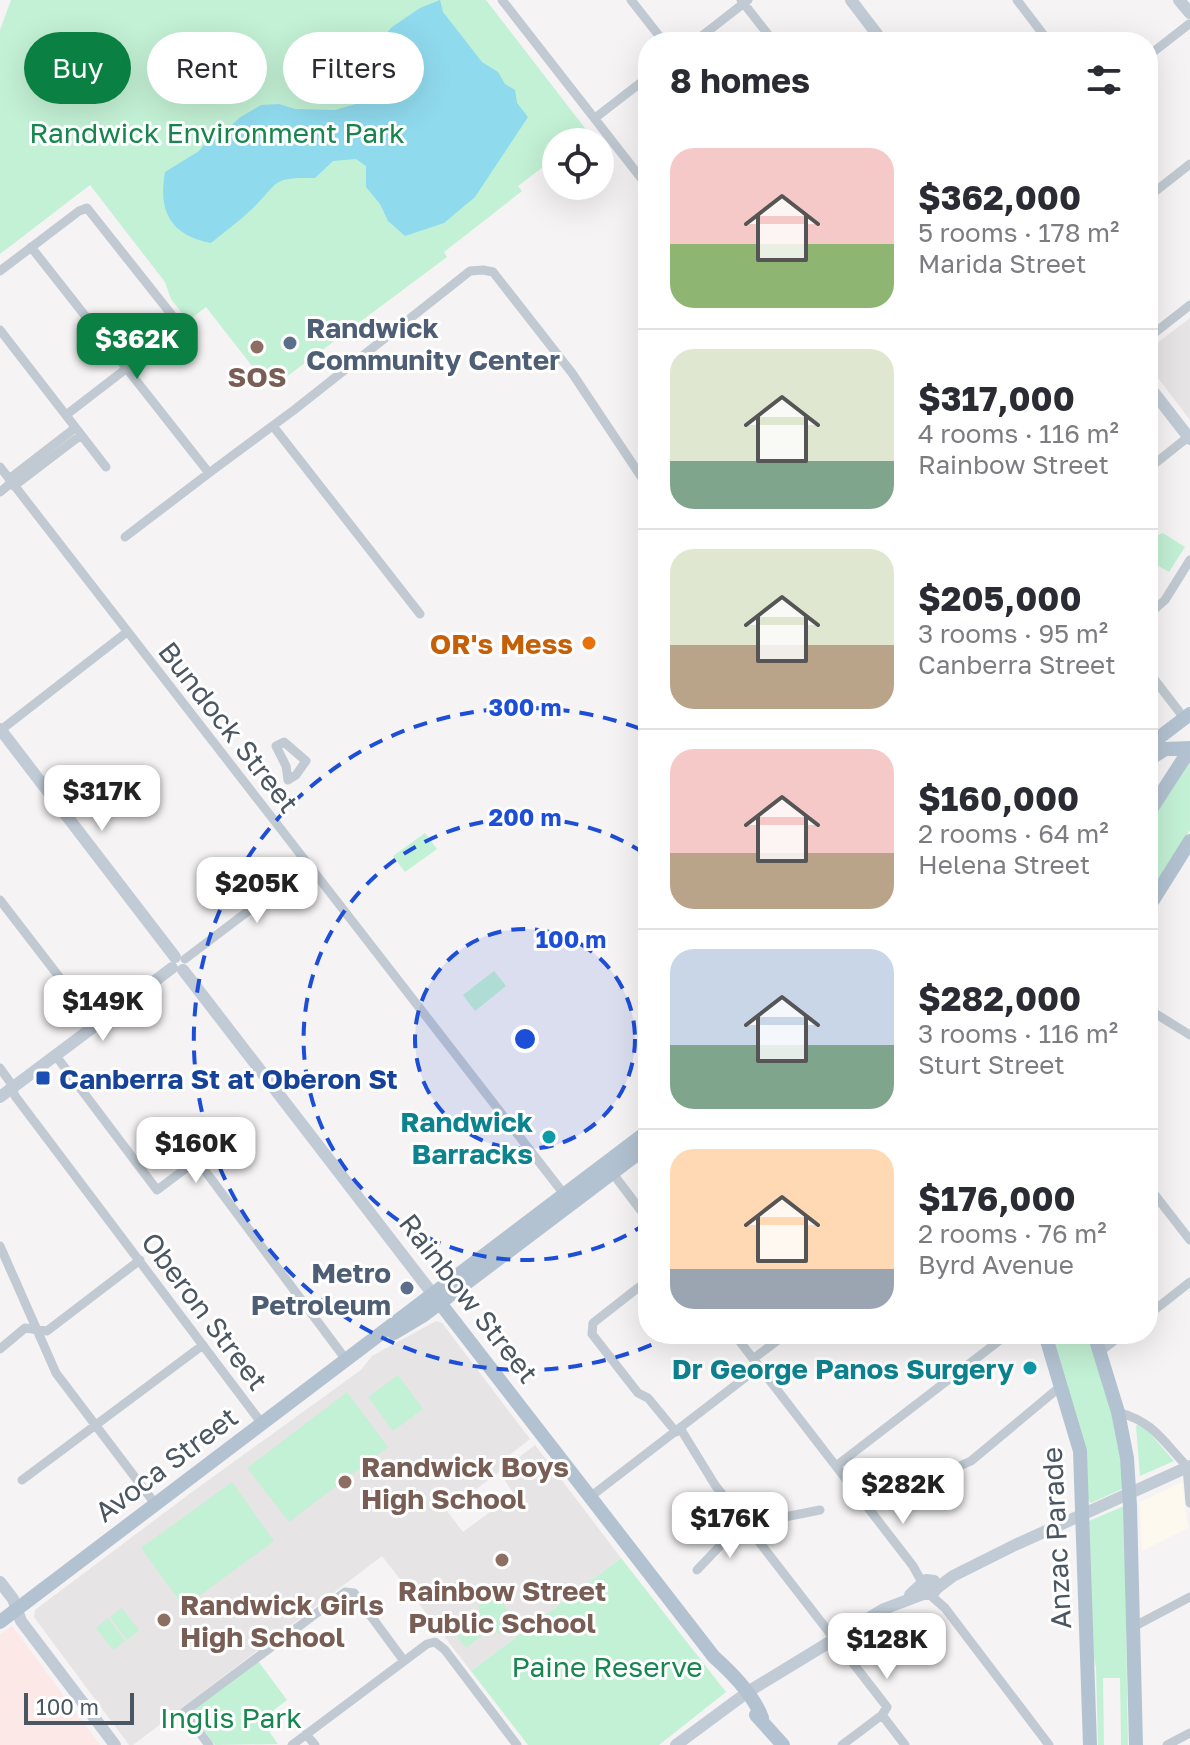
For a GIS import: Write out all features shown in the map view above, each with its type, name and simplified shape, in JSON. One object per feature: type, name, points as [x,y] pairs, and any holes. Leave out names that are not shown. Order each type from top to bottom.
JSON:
[{"type":"main road","points":[[1158,746],[1187,716]]},
{"type":"main road","points":[[1158,751],[1173,747],[1190,749],[1158,798]]},
{"type":"main road","points":[[1158,753],[1174,758],[1175,771]]},
{"type":"main road","points":[[1158,892],[1190,841]]},
{"type":"main road","name":"Avoca Street","points":[[0,1622],[364,1348],[411,1323],[436,1299],[609,1169],[638,1141]]},
{"type":"main road","name":"Avoca Street","points":[[609,1169],[638,1152]]},
{"type":"main road","name":"Rainbow Street","points":[[436,1299],[754,1713],[762,1718],[783,1745]]},
{"type":"main road","name":"Anzac Parade","points":[[1048,1344],[1080,1445],[1090,1745]]},
{"type":"main road","points":[[1098,1344],[1118,1412],[1127,1458],[1136,1745]]},
{"type":"street","points":[[502,0],[638,174]]},
{"type":"street","points":[[631,0],[656,32]]},
{"type":"street","points":[[851,0],[875,32]]},
{"type":"street","points":[[1017,0],[1041,32]]},
{"type":"street","points":[[1158,48],[1190,24],[1190,13],[1179,0]]},
{"type":"street","points":[[706,32],[744,1],[767,32]]},
{"type":"street","points":[[595,118],[638,85]]},
{"type":"street","points":[[1158,189],[1190,164]]},
{"type":"street","points":[[0,271],[87,208],[172,313],[176,323],[166,338],[66,415]]},
{"type":"street","points":[[31,247],[125,369],[211,472]]},
{"type":"street","points":[[125,537],[273,426],[470,271],[493,272],[572,373],[638,472]]},
{"type":"street","points":[[1158,330],[1190,305]]},
{"type":"street","points":[[0,330],[106,467]]},
{"type":"street","points":[[1158,398],[1189,438],[1158,461]]},
{"type":"street","points":[[273,426],[420,614]]},
{"type":"street","points":[[0,492],[78,431]]},
{"type":"street","name":"Bundock Street","points":[[0,467],[569,1200]]},
{"type":"street","points":[[1158,606],[1190,560]]},
{"type":"street","points":[[0,730],[127,632]]},
{"type":"street","points":[[1158,683],[1187,716]]},
{"type":"street","name":"Rainbow Street","points":[[0,730],[436,1299]]},
{"type":"street","points":[[0,1097],[309,865]]},
{"type":"street","points":[[0,900],[97,1026]]},
{"type":"street","points":[[1158,1015],[1190,1035]]},
{"type":"street","points":[[56,1056],[157,1190],[210,1149]]},
{"type":"street","name":"Oberon Street","points":[[0,1068],[15,1096],[263,1425]]},
{"type":"street","points":[[197,1160],[347,1361]]},
{"type":"street","points":[[609,1169],[638,1207]]},
{"type":"street","points":[[1158,1199],[1190,1240]]},
{"type":"street","points":[[0,1246],[56,1373],[156,1505]]},
{"type":"street","points":[[0,1349],[25,1328],[47,1331],[140,1260]]},
{"type":"street","points":[[1158,1307],[1190,1282]]},
{"type":"street","points":[[638,1288],[593,1323],[592,1334],[638,1393],[648,1398],[678,1430],[715,1485],[887,1707],[882,1715],[842,1745]]},
{"type":"street","points":[[742,1344],[1049,1745]]},
{"type":"street","points":[[590,1497],[678,1430],[776,1344]]},
{"type":"street","points":[[836,1466],[995,1344]]},
{"type":"street","points":[[1101,1351],[1110,1344]]},
{"type":"street","points":[[22,1480],[203,1345]]},
{"type":"street","points":[[867,1507],[971,1461],[1061,1386]]},
{"type":"street","points":[[1118,1412],[1148,1424],[1188,1466],[1190,1503]]},
{"type":"street","points":[[676,1745],[743,1695],[884,1609],[1188,1466]]},
{"type":"street","points":[[697,1570],[739,1526],[820,1510]]},
{"type":"street","points":[[0,1582],[13,1599],[21,1621],[115,1745]]},
{"type":"street","points":[[209,1745],[184,1712],[349,1590],[404,1661]]},
{"type":"street","points":[[1133,1627],[1190,1597]]},
{"type":"street","points":[[292,1745],[427,1644],[435,1642],[445,1650],[517,1745]]},
{"type":"street","points":[[882,1715],[905,1745]]},
{"type":"street","points":[[94,1719],[106,1745]]},
{"type":"street","points":[[1167,1745],[1190,1733]]},
{"type":"street","points":[[306,1734],[315,1745]]},
{"type":"shaded area","points":[[1190,318],[1190,420],[1158,378],[1158,342]]},
{"type":"shaded area","points":[[436,1321],[442,1323],[530,1439],[502,1461],[499,1472],[447,1511],[463,1532],[514,1494],[505,1481],[509,1465],[535,1445],[621,1558],[471,1671],[382,1556],[129,1745],[34,1617],[35,1610],[361,1370],[372,1356]]},
{"type":"shaded area","points":[[1182,1482],[1188,1528],[1142,1551],[1140,1502]]},
{"type":"shaded area","points":[[12,1626],[100,1745],[0,1745],[0,1635]]},
{"type":"green space","name":"Randwick Environment Park","points":[[11,0],[486,0],[585,128],[542,128],[542,168],[518,186],[522,191],[444,252],[447,257],[270,389],[206,307],[188,321],[171,299],[165,282],[90,185],[0,254],[0,30]]},
{"type":"green space","points":[[1163,533],[1185,547],[1169,572],[1158,566],[1158,535]]},
{"type":"green space","points":[[1190,760],[1190,830],[1158,882],[1158,807]]},
{"type":"green space","points":[[425,833],[437,849],[405,872],[393,856]]},
{"type":"green space","points":[[494,971],[506,986],[475,1011],[463,995]]},
{"type":"green space","points":[[1051,1344],[1093,1344],[1113,1412],[1124,1484],[1122,1489],[1091,1503]]},
{"type":"green space","points":[[398,1375],[423,1409],[393,1431],[368,1397]]},
{"type":"green space","points":[[347,1392],[388,1447],[289,1522],[247,1468]]},
{"type":"green space","points":[[1139,1424],[1174,1461],[1140,1476],[1136,1426]]},
{"type":"green space","points":[[232,1482],[274,1541],[184,1607],[141,1548]]},
{"type":"green space","points":[[1124,1506],[1128,1745],[1121,1745],[1120,1678],[1103,1678],[1104,1745],[1098,1745],[1089,1521]]},
{"type":"green space","name":"Paine Reserve","points":[[621,1558],[726,1692],[659,1745],[528,1745],[471,1671]]},
{"type":"green space","points":[[494,1593],[516,1621],[499,1634],[493,1627],[466,1648],[453,1631],[480,1610],[478,1606]]},
{"type":"green space","points":[[122,1608],[139,1630],[127,1640],[110,1617]]},
{"type":"green space","points":[[108,1618],[125,1641],[113,1650],[96,1628]]},
{"type":"green space","name":"Inglis Park","points":[[258,1661],[287,1700],[261,1720],[278,1744],[215,1745],[190,1712]]},
{"type":"water","points":[[440,0],[443,12],[482,62],[498,72],[505,84],[515,90],[517,103],[528,117],[475,197],[444,223],[405,236],[388,221],[380,204],[366,187],[366,166],[356,159],[333,161],[315,178],[277,183],[251,210],[211,243],[186,234],[170,219],[163,198],[165,172],[199,151],[211,136],[226,131],[239,118],[261,105],[335,110],[356,104],[424,104],[424,32],[387,32],[420,8]]},
{"type":"place","name":"Randwick Community Center","points":[[290,343]]},
{"type":"place","name":"SOS","points":[[257,347]]},
{"type":"place","name":"OR's Mess","points":[[589,643]]},
{"type":"place","name":"Canberra St at Oberon St","points":[[43,1078]]},
{"type":"place","name":"Randwick Barracks","points":[[549,1137]]},
{"type":"place","name":"Metro Petroleum","points":[[407,1288]]},
{"type":"place","name":"Dr George Panos Surgery","points":[[1030,1368]]},
{"type":"place","name":"Randwick Boys High School","points":[[345,1482]]},
{"type":"place","name":"Rainbow Street Public School","points":[[502,1560]]},
{"type":"place","name":"Randwick Girls High School","points":[[164,1620]]}]
